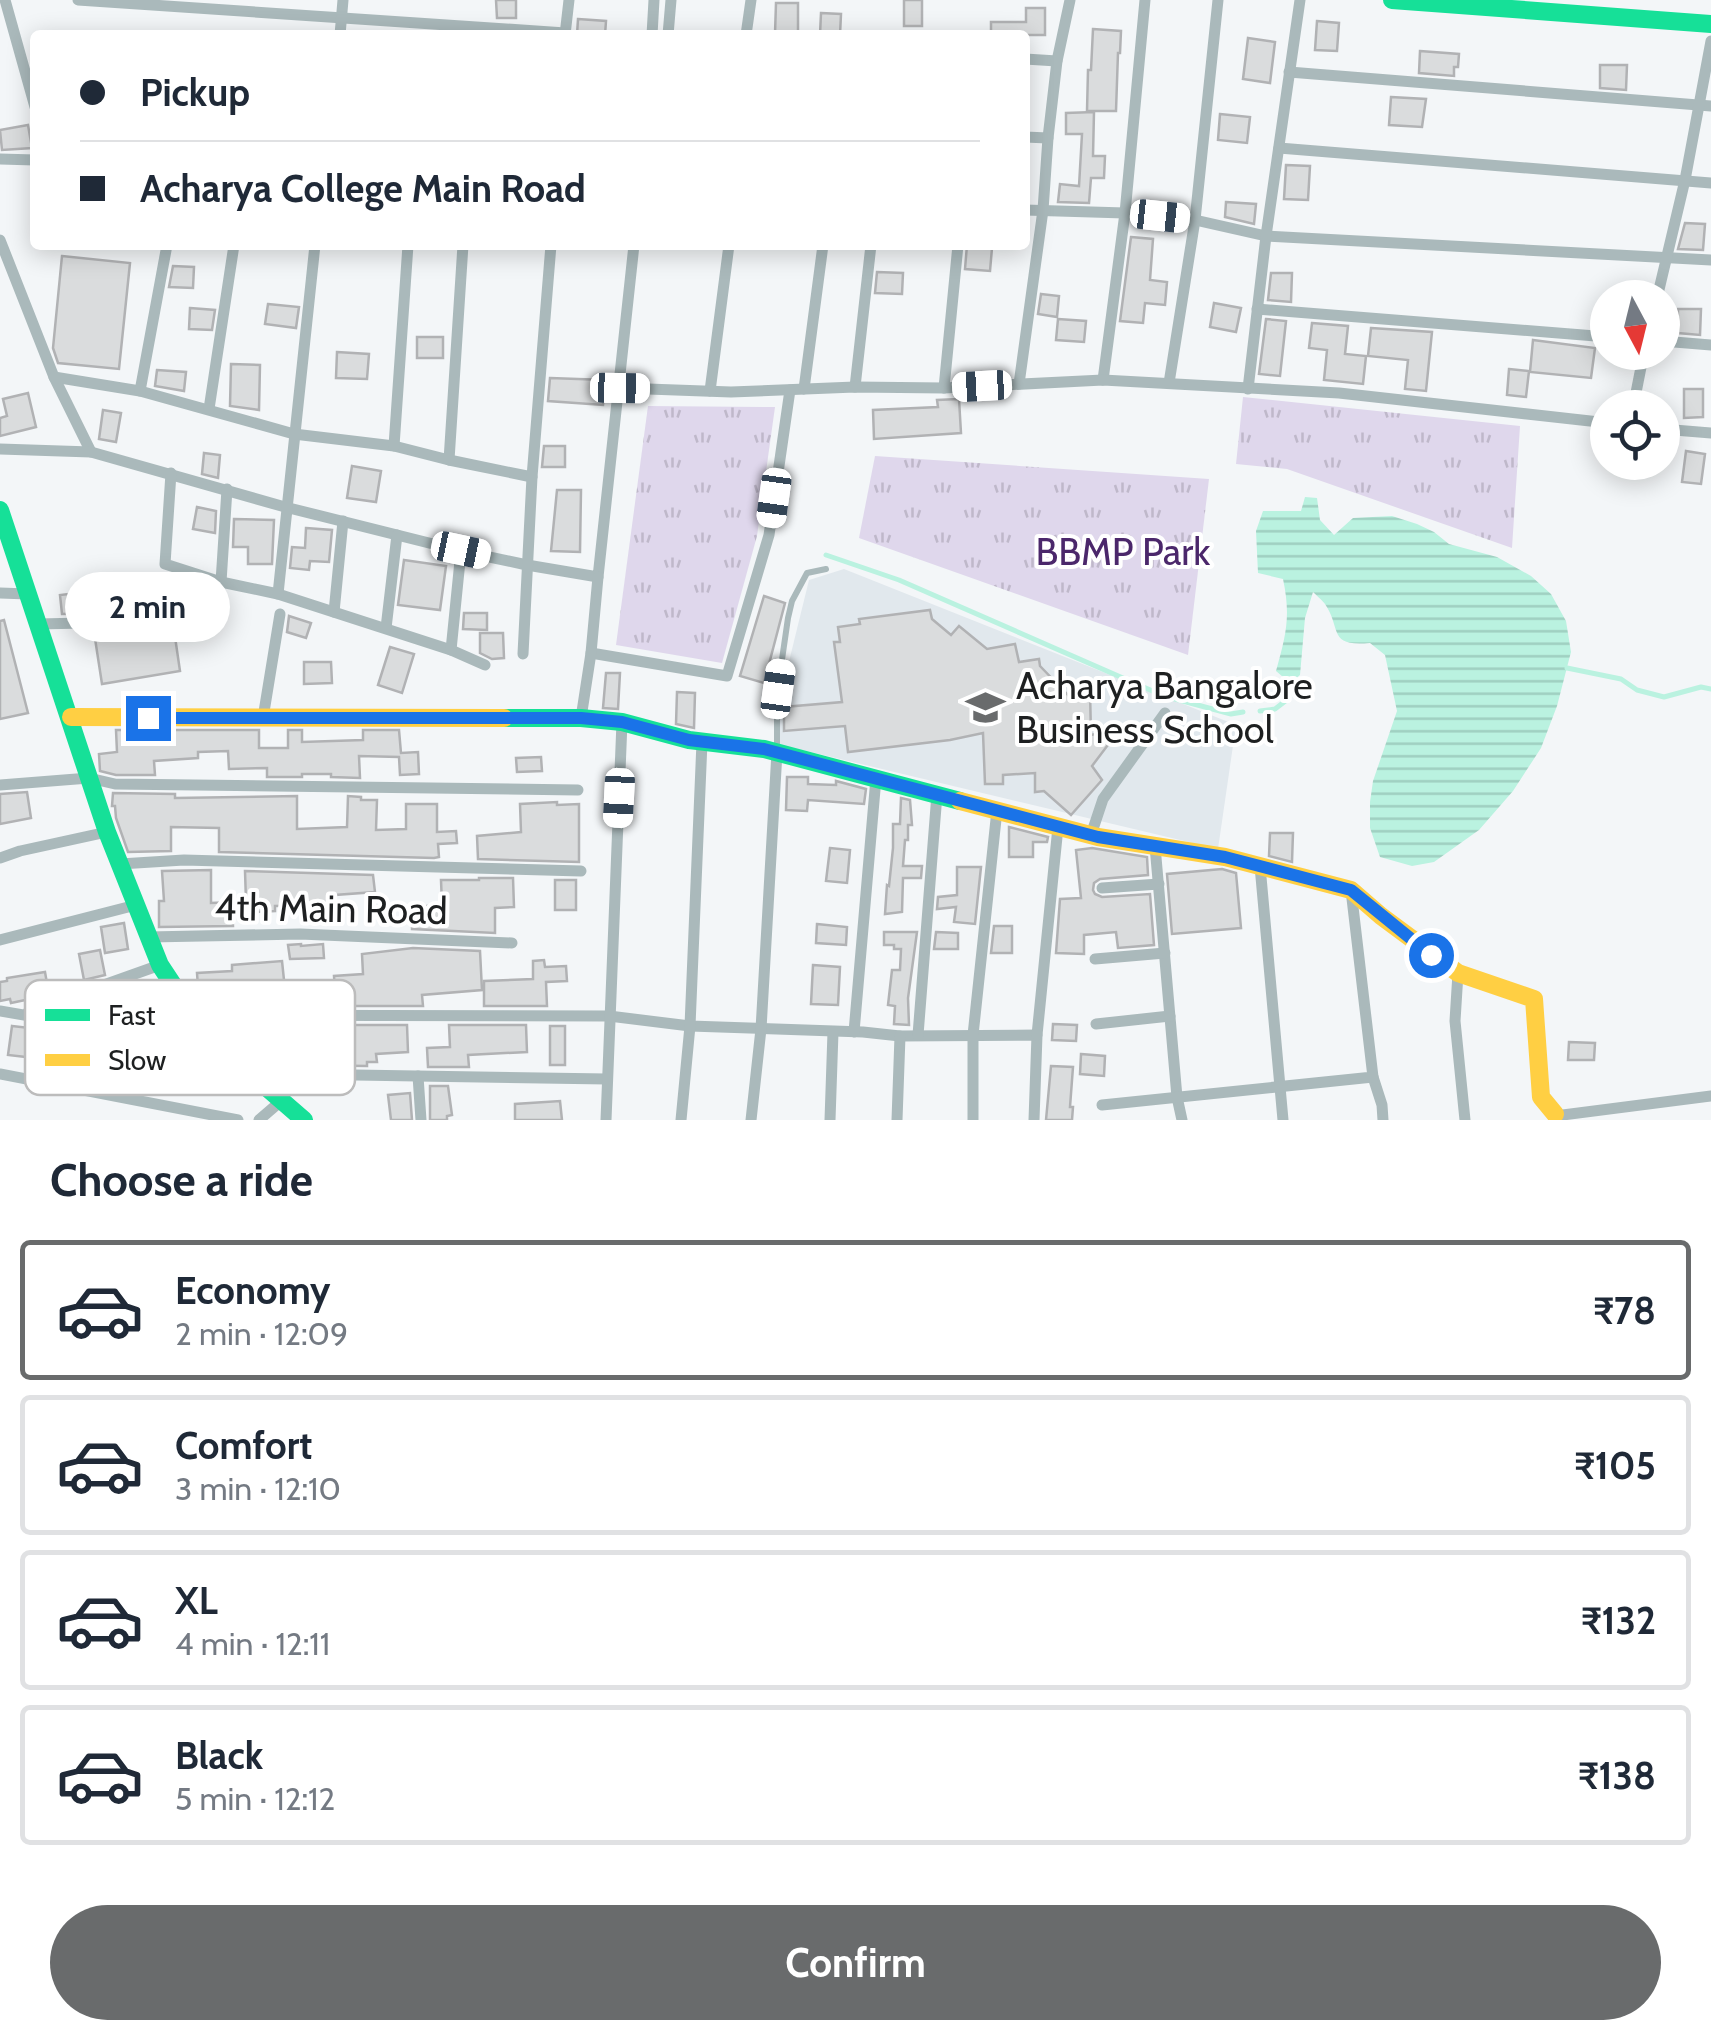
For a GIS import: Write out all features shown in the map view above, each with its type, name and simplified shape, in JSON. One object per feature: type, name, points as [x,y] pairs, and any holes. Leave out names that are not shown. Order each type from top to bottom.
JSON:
[{"type":"street","points":[[5,0],[30,74]]},
{"type":"street","points":[[78,0],[509,30]]},
{"type":"street","points":[[341,30],[343,0]]},
{"type":"street","points":[[565,30],[569,0]]},
{"type":"street","points":[[652,30],[654,0]]},
{"type":"street","points":[[669,30],[672,0]]},
{"type":"street","points":[[747,30],[751,0]]},
{"type":"street","points":[[1019,384],[1044,210],[1057,61],[1070,0]]},
{"type":"street","points":[[1103,380],[1125,212],[1144,0]]},
{"type":"street","points":[[1168,383],[1195,220],[1218,0]]},
{"type":"street","points":[[1248,389],[1300,0]]},
{"type":"street","points":[[1392,0],[1711,24]]},
{"type":"street","points":[[1661,280],[1705,106],[1711,41]]},
{"type":"street","points":[[1030,59],[1057,61]]},
{"type":"street","points":[[1288,72],[1705,106]]},
{"type":"street","points":[[1030,137],[1048,138]]},
{"type":"street","points":[[1279,148],[1711,183]]},
{"type":"street","points":[[0,159],[30,160]]},
{"type":"street","points":[[1030,210],[1125,212],[1195,220],[1266,236],[1711,260]]},
{"type":"street","points":[[0,240],[54,377],[90,452]]},
{"type":"street","points":[[140,391],[166,250]]},
{"type":"street","points":[[209,409],[233,250]]},
{"type":"street","points":[[278,594],[314,250]]},
{"type":"street","points":[[394,446],[408,250]]},
{"type":"street","points":[[449,460],[463,250]]},
{"type":"street","points":[[523,654],[532,477],[551,250]]},
{"type":"street","points":[[581,718],[634,250]]},
{"type":"street","points":[[710,391],[728,250]]},
{"type":"street","points":[[591,653],[728,676],[770,535],[822,250]]},
{"type":"street","points":[[854,387],[869,250]]},
{"type":"street","points":[[944,388],[958,250]]},
{"type":"street","points":[[1256,309],[1590,336]]},
{"type":"street","points":[[1680,343],[1711,346]]},
{"type":"street","points":[[54,377],[140,391],[294,434],[394,446],[532,477]]},
{"type":"street","points":[[620,388],[944,388],[1103,380],[1339,393],[1590,421]]},
{"type":"street","points":[[1680,430],[1711,433]]},
{"type":"street","points":[[0,450],[90,452],[461,550],[598,576]]},
{"type":"street","points":[[170,473],[165,564],[386,628],[485,665]]},
{"type":"street","points":[[220,582],[227,490]]},
{"type":"street","points":[[0,510],[108,832],[160,965],[170,980]]},
{"type":"street","points":[[334,612],[343,521]]},
{"type":"street","points":[[386,628],[397,534]]},
{"type":"street","points":[[450,650],[461,550]]},
{"type":"street","points":[[0,593],[28,594]]},
{"type":"street","points":[[264,718],[280,614]]},
{"type":"street","points":[[38,624],[176,621]]},
{"type":"street","points":[[1091,835],[1103,799],[1165,713]]},
{"type":"street","points":[[71,718],[581,718],[622,722],[702,742],[777,752],[1091,835],[1225,857],[1351,890],[1458,973],[1534,999],[1541,1098],[1555,1117],[1711,1096]]},
{"type":"street","points":[[606,1120],[622,722]]},
{"type":"street","points":[[682,1120],[690,1026],[702,742]]},
{"type":"street","points":[[751,1120],[762,1028],[777,752]]},
{"type":"street","points":[[0,785],[89,778],[114,784],[578,790]]},
{"type":"street","points":[[854,1032],[876,778]]},
{"type":"street","points":[[918,1035],[938,794]]},
{"type":"street","points":[[974,1120],[973,1035],[997,810]]},
{"type":"street","points":[[1034,1120],[1037,1035],[1058,826]]},
{"type":"street","points":[[0,858],[108,832]]},
{"type":"street","points":[[1155,846],[1182,1120]]},
{"type":"street","points":[[120,864],[184,860],[581,872]]},
{"type":"street","points":[[1260,866],[1283,1120]]},
{"type":"street","points":[[1102,888],[1159,884]]},
{"type":"street","points":[[1351,890],[1373,1076],[1383,1120]]},
{"type":"street","points":[[0,940],[136,905]]},
{"type":"street","name":"4th Main Road","points":[[149,937],[300,934],[512,943]]},
{"type":"street","points":[[1095,959],[1165,953]]},
{"type":"street","points":[[118,980],[160,965]]},
{"type":"street","points":[[1458,973],[1455,1021],[1464,1120]]},
{"type":"street","points":[[0,1012],[25,1015]]},
{"type":"street","points":[[355,1015],[609,1016],[690,1026],[900,1036],[1037,1035]]},
{"type":"street","points":[[1096,1024],[1170,1016]]},
{"type":"street","points":[[830,1120],[834,1032]]},
{"type":"street","points":[[897,1120],[900,1036]]},
{"type":"street","points":[[0,1074],[25,1079]]},
{"type":"street","points":[[355,1075],[608,1079]]},
{"type":"street","points":[[418,1076],[420,1120]]},
{"type":"street","points":[[1102,1104],[1373,1076]]},
{"type":"street","points":[[109,1095],[238,1120]]},
{"type":"street","points":[[273,1095],[304,1120]]},
{"type":"street","points":[[259,1120],[280,1101]]},
{"type":"street","points":[[1118,1103],[1119,1120]]},
{"type":"lane","points":[[777,752],[777,694],[792,601],[807,573],[826,569]]},
{"type":"shaded area","points":[[1305,497],[1317,498],[1320,520],[1334,535],[1353,518],[1392,516],[1434,532],[1449,544],[1497,557],[1531,576],[1551,594],[1566,621],[1571,652],[1541,748],[1513,791],[1479,830],[1434,862],[1412,866],[1380,857],[1370,828],[1373,781],[1397,711],[1385,655],[1370,643],[1341,639],[1325,604],[1313,592],[1305,618],[1300,675],[1290,683],[1276,671],[1287,604],[1283,579],[1258,573],[1256,531],[1263,511],[1301,511]]},
{"type":"shaded area","name":"Acharya Bangalore Business School","points":[[844,569],[1236,725],[1218,849],[777,744],[782,690],[809,580]]},
{"type":"green space","points":[[1243,397],[1520,426],[1512,548],[1287,469],[1236,464]]},
{"type":"green space","points":[[648,406],[775,407],[757,536],[722,663],[616,645]]},
{"type":"green space","name":"BBMP Park","points":[[875,456],[1209,479],[1188,655],[859,538]]},
{"type":"building","points":[[496,0],[516,0],[516,18],[497,18]]},
{"type":"building","points":[[904,0],[922,0],[922,26],[904,26]]},
{"type":"building","points":[[776,3],[798,3],[798,30],[775,30]]},
{"type":"building","points":[[1026,8],[1045,8],[1045,35],[1030,35],[1030,30],[991,30],[991,22],[1026,22]]},
{"type":"building","points":[[821,13],[841,14],[840,30],[820,30]]},
{"type":"building","points":[[578,19],[606,21],[605,30],[577,30]]},
{"type":"building","points":[[1317,21],[1339,23],[1337,51],[1315,50]]},
{"type":"building","points":[[1093,29],[1121,31],[1116,111],[1087,111]]},
{"type":"building","points":[[1248,38],[1275,42],[1270,83],[1243,79]]},
{"type":"building","points":[[1420,51],[1459,54],[1454,76],[1419,73]]},
{"type":"building","points":[[1600,65],[1627,65],[1626,90],[1600,88]]},
{"type":"building","points":[[1391,97],[1426,99],[1422,127],[1389,125]]},
{"type":"building","points":[[1094,112],[1093,156],[1105,156],[1104,178],[1091,178],[1089,203],[1058,202],[1060,184],[1079,186],[1082,134],[1066,134],[1066,113]]},
{"type":"building","points":[[1220,114],[1250,117],[1247,143],[1218,140]]},
{"type":"building","points":[[28,125],[30,148],[2,150],[0,130]]},
{"type":"building","points":[[1286,165],[1310,166],[1308,200],[1284,199]]},
{"type":"building","points":[[1226,202],[1256,204],[1254,224],[1225,217]]},
{"type":"building","points":[[1685,223],[1705,224],[1703,250],[1678,249]]},
{"type":"building","points":[[1131,237],[1153,239],[1150,280],[1167,282],[1165,305],[1145,303],[1143,323],[1120,321]]},
{"type":"building","points":[[967,250],[992,250],[990,271],[965,269]]},
{"type":"building","points":[[62,256],[130,263],[119,369],[58,363],[53,348]]},
{"type":"building","points":[[173,266],[194,267],[193,288],[169,287]]},
{"type":"building","points":[[877,272],[903,273],[902,294],[875,293]]},
{"type":"building","points":[[1271,273],[1292,273],[1291,302],[1268,300]]},
{"type":"building","points":[[1041,294],[1059,296],[1057,317],[1038,314]]},
{"type":"building","points":[[1214,303],[1241,308],[1236,332],[1210,327]]},
{"type":"building","points":[[268,304],[299,307],[296,328],[265,324]]},
{"type":"building","points":[[190,308],[215,310],[212,330],[189,329]]},
{"type":"building","points":[[1680,309],[1701,309],[1700,335],[1680,333]]},
{"type":"building","points":[[1058,319],[1086,321],[1084,342],[1056,340]]},
{"type":"building","points":[[1266,319],[1286,321],[1280,376],[1259,374]]},
{"type":"building","points":[[1312,323],[1348,326],[1345,354],[1366,356],[1363,384],[1324,380],[1327,350],[1309,348]]},
{"type":"building","points":[[1371,328],[1432,332],[1426,391],[1405,389],[1408,360],[1368,356]]},
{"type":"building","points":[[417,337],[443,337],[443,358],[417,358]]},
{"type":"building","points":[[1533,340],[1590,347],[1591,378],[1530,372]]},
{"type":"building","points":[[337,352],[369,354],[367,379],[336,378]]},
{"type":"building","points":[[231,364],[260,365],[259,410],[230,406]]},
{"type":"building","points":[[1509,369],[1529,371],[1526,397],[1507,395]]},
{"type":"building","points":[[157,370],[186,372],[184,391],[155,386]]},
{"type":"building","points":[[550,378],[605,380],[603,405],[548,401]]},
{"type":"building","points":[[1684,389],[1703,389],[1703,417],[1684,418]]},
{"type":"building","points":[[28,393],[36,427],[0,436],[0,418],[7,416],[3,399]]},
{"type":"building","points":[[959,399],[961,433],[874,439],[873,410],[938,407],[937,400]]},
{"type":"building","points":[[103,410],[121,413],[116,442],[99,439]]},
{"type":"building","points":[[544,446],[565,446],[565,467],[542,467]]},
{"type":"building","points":[[1686,451],[1705,454],[1701,484],[1682,482]]},
{"type":"building","points":[[204,453],[220,455],[218,478],[202,474]]},
{"type":"building","points":[[352,466],[381,471],[376,502],[347,498]]},
{"type":"building","points":[[557,490],[581,490],[580,552],[551,551]]},
{"type":"building","points":[[197,507],[216,511],[215,533],[193,529]]},
{"type":"building","points":[[234,519],[274,520],[272,564],[248,564],[248,547],[233,547]]},
{"type":"building","points":[[306,528],[332,530],[329,562],[310,561],[309,570],[290,568],[292,547],[305,548]]},
{"type":"building","points":[[404,560],[446,566],[440,610],[398,605]]},
{"type":"building","points":[[102,590],[158,591],[158,612],[62,614],[60,595]]},
{"type":"building","points":[[764,596],[785,603],[764,683],[740,676]]},
{"type":"building","name":"Acharya Bangalore Business School","points":[[930,610],[932,619],[951,635],[959,626],[987,649],[1015,644],[1019,662],[1039,659],[1040,666],[1069,696],[1090,691],[1091,735],[1120,729],[1092,766],[1102,780],[1071,815],[1044,791],[1035,792],[1035,773],[1003,775],[1003,784],[985,784],[983,733],[848,752],[845,726],[784,731],[784,707],[842,702],[834,642],[840,642],[838,627],[860,624],[859,619]]},
{"type":"building","points":[[464,613],[487,613],[487,630],[463,629]]},
{"type":"building","points":[[289,616],[311,623],[306,638],[287,632]]},
{"type":"building","points":[[4,620],[28,713],[0,719],[0,621]]},
{"type":"building","points":[[174,630],[180,671],[102,684],[94,632]]},
{"type":"building","points":[[480,633],[503,633],[504,658],[492,659],[480,653]]},
{"type":"building","points":[[390,647],[414,654],[402,693],[378,685]]},
{"type":"building","points":[[304,662],[331,662],[332,683],[304,684]]},
{"type":"building","points":[[606,673],[620,673],[618,709],[603,708]]},
{"type":"building","points":[[677,692],[695,693],[694,728],[676,724]]},
{"type":"building","points":[[116,730],[259,730],[259,748],[288,748],[288,730],[302,730],[302,742],[363,740],[363,730],[399,730],[401,753],[418,752],[419,774],[400,775],[399,757],[359,756],[360,778],[331,774],[267,777],[267,768],[229,769],[228,751],[198,752],[198,758],[154,761],[155,775],[116,775],[100,771],[99,754],[117,752]]},
{"type":"building","points":[[541,757],[542,771],[517,772],[516,758]]},
{"type":"building","points":[[787,777],[808,777],[808,784],[836,785],[836,781],[866,789],[864,804],[808,800],[807,811],[786,810]]},
{"type":"building","points":[[27,792],[31,818],[0,824],[0,794]]},
{"type":"building","points":[[113,793],[175,794],[175,798],[297,796],[297,829],[347,827],[348,796],[377,800],[376,830],[406,829],[406,804],[437,804],[437,832],[456,831],[457,843],[438,844],[439,857],[434,858],[219,852],[219,828],[171,827],[171,851],[128,852],[112,806]]},
{"type":"building","points":[[901,798],[910,800],[912,825],[908,825],[903,866],[922,866],[921,878],[903,878],[902,912],[885,914],[893,824],[900,824]]},
{"type":"building","points":[[520,804],[579,804],[579,862],[478,859],[477,836],[521,832]]},
{"type":"building","points":[[1009,827],[1048,837],[1047,842],[1033,842],[1033,857],[1009,857]]},
{"type":"building","points":[[1270,833],[1293,833],[1292,862],[1269,856]]},
{"type":"building","points":[[830,848],[850,850],[847,883],[826,881]]},
{"type":"building","points":[[1092,848],[1147,857],[1148,875],[1100,879],[1093,890],[1102,897],[1150,894],[1154,945],[1118,948],[1116,932],[1084,935],[1084,954],[1056,953],[1060,899],[1081,898],[1076,850]]},
{"type":"building","points":[[957,867],[981,867],[975,924],[954,922],[956,907],[937,909],[938,897],[957,895]]},
{"type":"building","points":[[1222,869],[1236,873],[1241,928],[1172,934],[1167,874]]},
{"type":"building","points":[[211,870],[211,903],[232,902],[233,926],[159,927],[159,901],[164,901],[162,871]]},
{"type":"building","points":[[245,871],[373,875],[375,892],[335,895],[335,905],[275,906],[275,911],[256,912],[254,900],[246,901]]},
{"type":"building","points":[[513,878],[514,907],[495,908],[495,933],[412,929],[412,907],[442,905],[441,880]]},
{"type":"building","points":[[555,880],[576,880],[576,910],[555,910]]},
{"type":"building","points":[[124,923],[128,949],[105,953],[101,927]]},
{"type":"building","points":[[817,924],[847,927],[846,945],[816,943]]},
{"type":"building","points":[[994,926],[1012,926],[1012,953],[991,953]]},
{"type":"building","points":[[884,932],[917,932],[908,998],[909,1025],[894,1024],[895,1006],[888,1005],[892,970],[900,970],[901,949],[884,945]]},
{"type":"building","points":[[936,932],[958,933],[958,949],[934,949]]},
{"type":"building","points":[[323,944],[324,958],[290,959],[288,945]]},
{"type":"building","points":[[413,948],[480,951],[482,990],[422,995],[423,1006],[355,1006],[355,980],[334,980],[334,976],[363,974],[362,954]]},
{"type":"building","points":[[100,950],[105,975],[84,980],[79,954]]},
{"type":"building","points":[[544,960],[545,967],[566,966],[567,981],[546,982],[547,1006],[484,1006],[484,981],[533,979],[533,961]]},
{"type":"building","points":[[282,961],[284,980],[198,980],[197,973],[232,971],[232,965]]},
{"type":"building","points":[[813,965],[840,967],[838,1005],[811,1004]]},
{"type":"building","points":[[45,972],[46,980],[25,980],[25,1000],[11,1003],[10,999],[0,1001],[0,982]]},
{"type":"building","points":[[1053,1024],[1077,1025],[1076,1041],[1052,1040]]},
{"type":"building","points":[[355,1025],[407,1025],[408,1052],[376,1054],[377,1062],[367,1062],[367,1066],[355,1066]]},
{"type":"building","points":[[449,1025],[526,1025],[527,1052],[468,1055],[469,1067],[428,1067],[427,1048],[450,1047]]},
{"type":"building","points":[[12,1026],[25,1027],[25,1057],[8,1055]]},
{"type":"building","points":[[550,1026],[565,1026],[565,1065],[550,1065]]},
{"type":"building","points":[[1569,1042],[1595,1043],[1594,1060],[1568,1060]]},
{"type":"building","points":[[1081,1054],[1105,1056],[1104,1076],[1080,1074]]},
{"type":"building","points":[[1051,1066],[1073,1067],[1072,1120],[1046,1120]]},
{"type":"building","points":[[430,1086],[448,1086],[452,1115],[447,1120],[430,1120]]},
{"type":"building","points":[[410,1093],[412,1120],[391,1120],[388,1095]]},
{"type":"building","points":[[560,1101],[562,1120],[515,1120],[515,1104]]},
{"type":"waterway","points":[[826,555],[899,580],[1164,696],[1231,714],[1243,712]]},
{"type":"waterway","points":[[1567,668],[1621,679],[1637,690],[1664,697],[1701,687],[1711,689]]},
{"type":"waterway","points":[[1260,711],[1275,709],[1288,699],[1290,683]]},
{"type":"traffic: fast","points":[[1392,0],[1711,24]]},
{"type":"traffic: fast","points":[[0,510],[107,832],[160,965],[170,980]]},
{"type":"traffic: fast","points":[[504,718],[622,722],[689,740],[764,749],[960,801]]},
{"type":"traffic: fast","points":[[275,1095],[304,1120]]},
{"type":"traffic: slow","points":[[71,717],[504,718]]},
{"type":"traffic: slow","points":[[960,801],[1098,837],[1225,857],[1351,890],[1458,973],[1534,999],[1541,1097],[1555,1114]]},
{"type":"place","name":"Acharya Bangalore Business School","points":[[986,708]]},
{"type":"route","points":[[148,718],[581,718],[622,722],[689,740],[764,749],[1098,837],[1225,857],[1351,890],[1431,955]]}]
